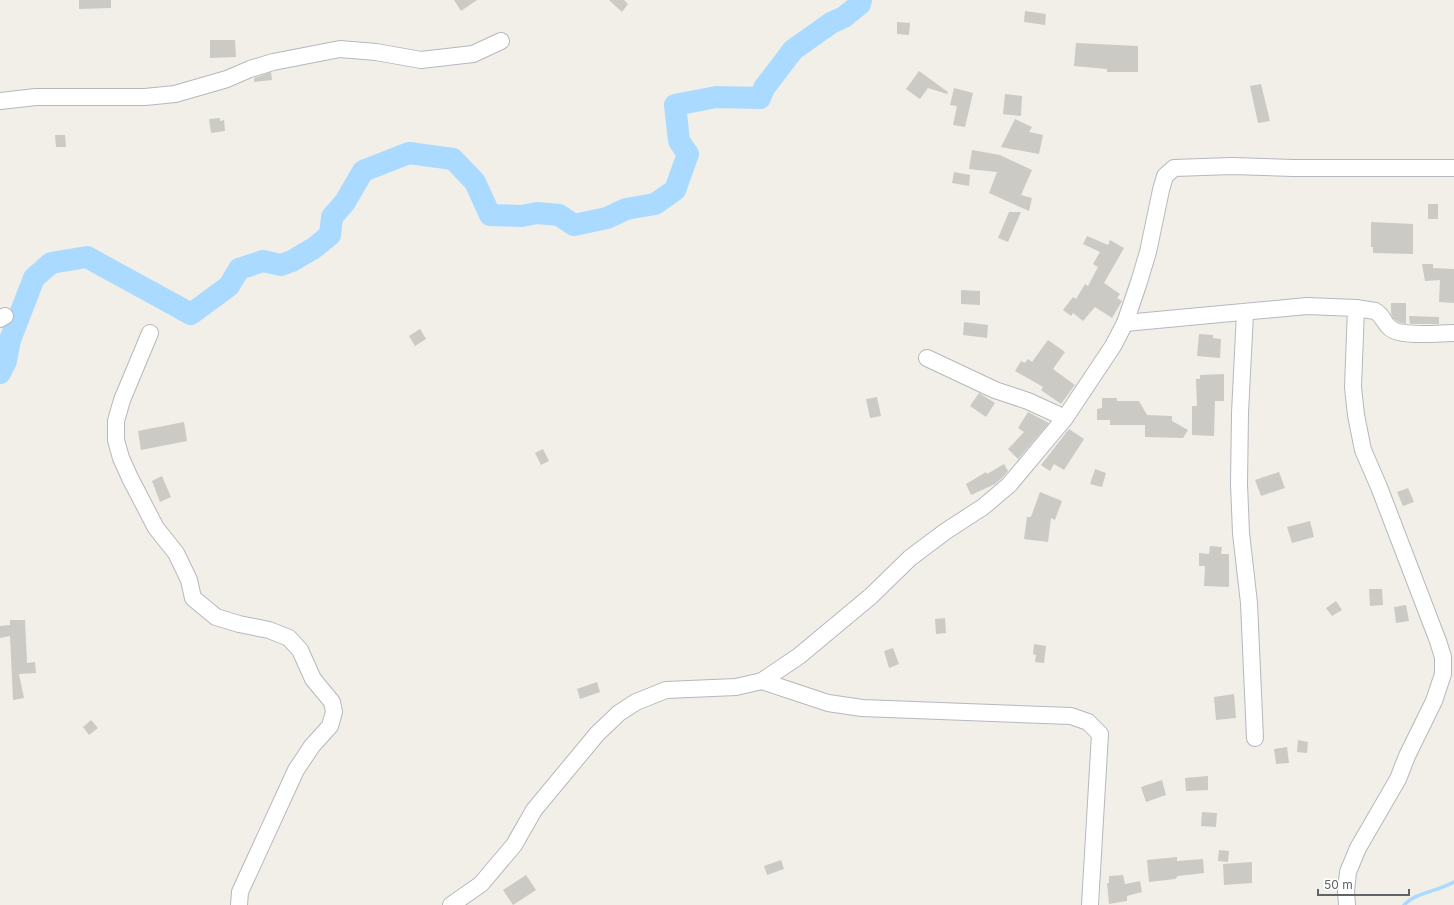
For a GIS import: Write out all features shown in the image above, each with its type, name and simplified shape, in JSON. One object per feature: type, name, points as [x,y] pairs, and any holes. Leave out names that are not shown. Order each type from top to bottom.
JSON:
[{"type":"street","points":[[0,101],[36,97],[145,97],[176,94],[227,79],[250,69],[273,62],[340,50],[376,52],[421,60],[473,54],[502,41]]},
{"type":"street","points":[[451,905],[481,884],[514,845],[534,810],[597,734],[619,713],[636,702],[666,690],[736,687],[762,681],[799,656],[871,596],[910,558],[946,531],[983,507],[1009,485],[1065,418],[1113,346],[1125,323],[1148,252],[1165,176],[1174,168],[1232,166],[1293,168],[1454,168]]},
{"type":"street","points":[[1125,323],[1245,313],[1307,306],[1356,308],[1380,313],[1388,327],[1396,331],[1408,333],[1454,333]]},
{"type":"street","points":[[1347,905],[1346,891],[1348,872],[1358,848],[1398,779],[1407,756],[1434,701],[1443,674],[1443,657],[1438,641],[1379,487],[1363,450],[1356,415],[1353,387],[1356,308]]},
{"type":"street","points":[[1245,313],[1240,413],[1239,484],[1249,603],[1255,738]]},
{"type":"street","points":[[150,333],[122,400],[116,421],[116,440],[121,458],[130,478],[156,528],[176,553],[185,570],[193,598],[216,617],[239,624],[269,630],[289,638],[300,650],[313,679],[332,702],[334,712],[330,726],[312,746],[296,770],[240,892],[239,905]]},
{"type":"street","points":[[927,358],[995,390],[1028,401],[1065,418]]},
{"type":"street","points":[[762,681],[828,703],[904,710],[938,710],[1071,716],[1088,722],[1100,734],[1090,905]]},
{"type":"building","points":[[79,0],[111,0],[111,8],[79,9]]},
{"type":"building","points":[[454,0],[477,0],[461,11]]},
{"type":"building","points":[[609,0],[624,0],[628,4],[622,12]]},
{"type":"building","points":[[1025,11],[1046,14],[1045,25],[1024,22]]},
{"type":"building","points":[[897,22],[910,23],[909,35],[897,34]]},
{"type":"building","points":[[210,40],[235,40],[236,57],[210,58]]},
{"type":"building","points":[[1076,43],[1138,46],[1138,72],[1107,72],[1107,69],[1074,66]]},
{"type":"building","points":[[919,71],[948,92],[947,94],[928,88],[920,99],[906,89]]},
{"type":"building","points":[[271,72],[272,80],[254,82],[254,78]]},
{"type":"building","points":[[1261,84],[1270,121],[1258,123],[1250,86]]},
{"type":"building","points":[[954,88],[973,93],[965,127],[953,125],[957,106],[950,105]]},
{"type":"building","points":[[1005,94],[1022,96],[1021,116],[1003,114]]},
{"type":"building","points":[[220,118],[220,121],[224,120],[225,131],[211,133],[209,119]]},
{"type":"building","points":[[1015,119],[1032,127],[1029,132],[1043,135],[1039,154],[1001,147]]},
{"type":"building","points":[[55,135],[65,135],[66,147],[56,147]]},
{"type":"building","points":[[972,150],[1000,155],[1032,170],[1021,195],[1032,198],[1029,211],[989,193],[997,172],[969,169]]},
{"type":"building","points":[[954,172],[970,175],[969,186],[952,183]]},
{"type":"building","points":[[1428,204],[1438,204],[1438,219],[1428,219]]},
{"type":"building","points":[[1009,212],[1021,212],[1008,242],[998,238]]},
{"type":"building","points":[[1371,222],[1413,224],[1413,254],[1373,253],[1373,247],[1371,247]]},
{"type":"building","points":[[1087,236],[1108,245],[1110,240],[1124,248],[1104,283],[1120,294],[1117,298],[1122,301],[1112,318],[1095,307],[1083,321],[1073,313],[1071,316],[1063,310],[1073,297],[1076,299],[1085,284],[1088,286],[1098,267],[1093,264],[1100,252],[1083,244]]},
{"type":"building","points":[[1422,264],[1433,264],[1433,268],[1454,269],[1454,303],[1439,302],[1440,280],[1425,281]]},
{"type":"building","points":[[961,290],[980,291],[980,305],[961,304]]},
{"type":"building","points":[[1391,303],[1406,303],[1406,324],[1398,322],[1393,318],[1391,313]]},
{"type":"building","points":[[1409,316],[1439,317],[1439,324],[1410,324]]},
{"type":"building","points":[[964,322],[988,325],[987,338],[963,335]]},
{"type":"building","points":[[420,329],[426,339],[415,346],[409,336]]},
{"type":"building","points":[[1199,334],[1213,335],[1213,338],[1221,339],[1220,358],[1197,356]]},
{"type":"building","points":[[1048,340],[1065,352],[1053,369],[1075,385],[1061,404],[1041,390],[1043,387],[1015,371],[1021,361],[1025,363],[1028,359],[1032,362]]},
{"type":"building","points":[[1224,374],[1224,401],[1215,401],[1214,436],[1192,435],[1192,406],[1197,406],[1196,379],[1200,379],[1200,375]]},
{"type":"building","points":[[979,393],[995,403],[986,417],[970,406]]},
{"type":"building","points":[[877,397],[881,416],[870,418],[866,399]]},
{"type":"building","points":[[1102,398],[1117,398],[1117,401],[1139,401],[1147,415],[1172,416],[1172,421],[1188,430],[1183,438],[1145,437],[1145,425],[1110,425],[1110,420],[1097,420],[1097,409],[1102,408]]},
{"type":"building","points":[[1028,412],[1049,423],[1018,459],[1008,449],[1024,432],[1018,428]]},
{"type":"building","points":[[184,422],[187,441],[141,450],[138,431]]},
{"type":"building","points":[[1069,429],[1084,439],[1064,470],[1054,464],[1050,471],[1041,465]]},
{"type":"building","points":[[543,449],[549,461],[541,465],[535,453]]},
{"type":"building","points":[[1004,464],[1008,471],[1002,478],[995,484],[971,495],[966,484],[986,472],[987,474]]},
{"type":"building","points":[[1095,469],[1106,473],[1102,487],[1090,484]]},
{"type":"building","points":[[1279,472],[1285,488],[1261,496],[1255,480]]},
{"type":"building","points":[[162,476],[171,497],[160,502],[152,481]]},
{"type":"building","points":[[1408,488],[1414,502],[1403,506],[1397,492]]},
{"type":"building","points":[[1040,492],[1062,501],[1055,520],[1051,518],[1048,542],[1024,539],[1027,517],[1031,517]]},
{"type":"building","points":[[1310,521],[1314,537],[1292,543],[1287,527]]},
{"type":"building","points":[[1210,546],[1222,547],[1221,554],[1229,554],[1229,587],[1204,586],[1205,566],[1199,566],[1199,553],[1209,554]]},
{"type":"building","points":[[1369,589],[1382,589],[1383,605],[1370,606]]},
{"type":"building","points":[[1336,601],[1342,610],[1332,616],[1326,608]]},
{"type":"building","points":[[1406,605],[1409,621],[1396,623],[1394,607]]},
{"type":"building","points":[[945,618],[946,633],[936,634],[935,619]]},
{"type":"building","points":[[10,620],[25,620],[27,663],[35,662],[36,673],[19,674],[24,698],[13,700],[10,636],[0,638],[0,626],[10,625]]},
{"type":"building","points":[[1034,644],[1046,646],[1044,663],[1035,662],[1036,655],[1033,654]]},
{"type":"building","points":[[893,648],[899,664],[889,668],[884,651]]},
{"type":"building","points":[[597,682],[600,692],[580,699],[577,689]]},
{"type":"building","points":[[1234,694],[1236,718],[1216,720],[1214,697]]},
{"type":"building","points":[[91,720],[98,728],[89,735],[83,727]]},
{"type":"building","points":[[1298,740],[1308,742],[1307,753],[1297,752]]},
{"type":"building","points":[[1287,747],[1289,763],[1276,764],[1274,749]]},
{"type":"building","points":[[1208,776],[1208,790],[1186,791],[1185,778]]},
{"type":"building","points":[[1162,780],[1166,795],[1146,802],[1141,787]]},
{"type":"building","points":[[1202,812],[1217,813],[1216,827],[1201,826]]},
{"type":"building","points":[[1219,850],[1229,851],[1228,862],[1218,861]]},
{"type":"building","points":[[1177,857],[1177,861],[1203,859],[1204,873],[1178,876],[1175,879],[1149,882],[1147,860]]},
{"type":"building","points":[[781,860],[784,869],[767,875],[764,866]]},
{"type":"building","points":[[1252,862],[1252,883],[1224,885],[1223,864]]},
{"type":"building","points":[[526,875],[536,890],[513,905],[503,890]]},
{"type":"building","points":[[1123,875],[1125,884],[1140,881],[1142,892],[1127,896],[1127,901],[1109,904],[1107,883],[1109,883],[1109,876]]},
{"type":"waterway","points":[[0,373],[6,361],[10,340],[34,278],[51,263],[87,257],[191,314],[229,286],[239,269],[263,261],[281,265],[292,261],[314,248],[330,235],[332,217],[345,202],[363,171],[409,153],[453,159],[475,182],[490,215],[522,216],[537,213],[559,215],[574,225],[607,218],[626,209],[655,204],[675,190],[688,154],[679,141],[675,105],[716,97],[760,98],[764,88],[793,50],[831,23],[844,17],[860,4],[861,0]]},
{"type":"waterway","points":[[1404,905],[1421,894],[1442,888],[1454,882]]}]
